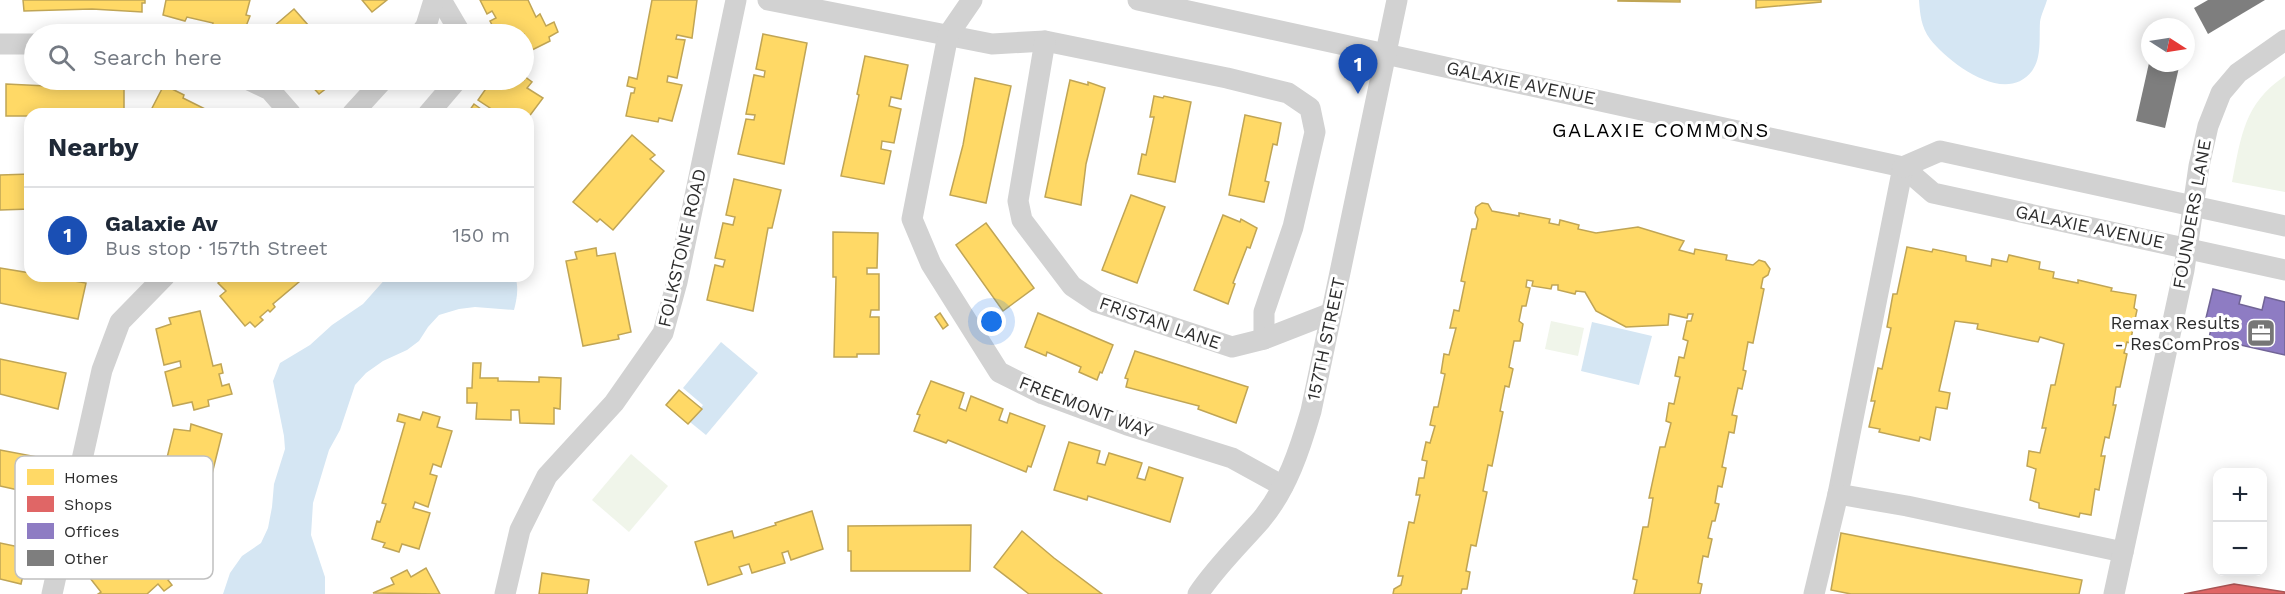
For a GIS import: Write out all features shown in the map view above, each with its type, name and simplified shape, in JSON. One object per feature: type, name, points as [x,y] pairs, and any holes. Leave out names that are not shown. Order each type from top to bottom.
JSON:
[{"type":"street","points":[[427,24],[434,0]]},
{"type":"street","points":[[441,0],[455,24]]},
{"type":"street","name":"FOLKSTONE ROAD","points":[[505,594],[520,530],[547,476],[614,403],[663,333],[677,282],[736,0]]},
{"type":"street","points":[[768,0],[992,44],[1045,41],[1227,78],[1288,93],[1310,108],[1315,132],[1293,227],[1264,312],[1264,339]]},
{"type":"street","name":"FREEMONT WAY","points":[[972,0],[948,35],[912,219],[931,264],[999,372],[1043,394],[1232,458],[1283,486]]},
{"type":"street","name":"GALAXIE AVENUE","points":[[1138,0],[1903,167],[1933,192],[2285,270]]},
{"type":"street","name":"157TH STREET","points":[[1198,594],[1210,575],[1262,518],[1283,486],[1299,451],[1311,411],[1397,0]]},
{"type":"street","name":"FOUNDERS LANE","points":[[2114,594],[2187,248],[2208,126],[2221,93],[2238,73],[2285,40]]},
{"type":"street","name":"FRISTAN LANE","points":[[1045,41],[1018,201],[1022,220],[1072,286],[1096,302],[1232,347],[1264,339],[1331,313]]},
{"type":"street","points":[[0,44],[24,44]]},
{"type":"street","points":[[270,90],[286,108]]},
{"type":"street","points":[[365,108],[377,90]]},
{"type":"street","points":[[433,108],[448,90]]},
{"type":"street","points":[[1814,594],[1838,494],[1903,167],[1940,151],[2285,226]]},
{"type":"street","points":[[83,456],[102,370],[120,322],[159,282]]},
{"type":"street","points":[[1838,494],[1907,506],[2123,552]]},
{"type":"street","points":[[52,594],[55,579]]},
{"type":"shaded area","points":[[2285,76],[2285,192],[2232,182],[2246,122],[2271,86]]},
{"type":"shaded area","points":[[1551,321],[1584,328],[1578,356],[1545,349]]},
{"type":"shaded area","points":[[631,454],[668,486],[629,532],[592,500]]},
{"type":"water","points":[[1919,0],[2047,0],[2040,22],[2039,54],[2035,66],[2021,81],[2007,84],[1993,83],[1978,77],[1950,59],[1930,39],[1922,20]]},
{"type":"water","points":[[383,282],[516,282],[517,297],[514,310],[475,307],[439,315],[419,341],[407,350],[383,361],[366,373],[355,385],[340,430],[329,450],[313,503],[311,535],[325,577],[325,594],[223,594],[230,573],[242,556],[261,543],[268,528],[274,484],[285,449],[273,381],[280,363],[310,345],[332,325],[363,304]]},
{"type":"water","points":[[1592,322],[1652,336],[1639,385],[1581,371]]},
{"type":"water","points":[[721,342],[758,373],[706,435],[690,422],[703,405],[683,388]]},
{"type":"building: Homes","points":[[23,0],[145,0],[145,3],[142,3],[142,12],[92,9],[24,11]]},
{"type":"building: Homes","points":[[166,0],[250,0],[246,15],[250,16],[247,24],[213,24],[187,17],[185,21],[163,15]]},
{"type":"building: Homes","points":[[362,0],[387,0],[372,12]]},
{"type":"building: Homes","points":[[480,0],[528,0],[536,17],[540,14],[546,26],[554,22],[558,32],[549,37],[550,41],[534,49],[534,24],[492,24],[490,21],[496,18],[492,11],[487,14]]},
{"type":"building: Homes","points":[[652,0],[697,0],[692,38],[677,35],[676,39],[685,40],[677,78],[668,76],[667,82],[682,85],[672,121],[659,118],[658,122],[626,116],[631,93],[634,93],[635,88],[627,86],[629,77],[637,79]]},
{"type":"building: Homes","points":[[1680,0],[1680,2],[1618,1]]},
{"type":"building: Homes","points":[[1756,0],[1821,0],[1821,2],[1756,8]]},
{"type":"building: Homes","points":[[294,9],[307,24],[276,24]]},
{"type":"building: Homes","points":[[763,34],[807,43],[784,164],[738,154],[746,119],[754,120],[755,115],[746,114],[754,75],[764,77],[765,71],[756,69]]},
{"type":"building: Homes","points":[[865,56],[908,65],[901,99],[891,97],[889,106],[901,109],[894,143],[882,141],[881,149],[891,151],[884,184],[841,176]]},
{"type":"building: Homes","points":[[975,78],[1011,86],[986,203],[950,195],[963,145]]},
{"type":"building: Homes","points":[[1070,80],[1088,85],[1088,82],[1105,88],[1086,164],[1081,205],[1045,197]]},
{"type":"building: Homes","points":[[6,84],[24,85],[24,90],[124,90],[124,108],[24,108],[24,116],[6,116]]},
{"type":"building: Homes","points":[[161,90],[174,90],[184,95],[183,98],[203,108],[152,108]]},
{"type":"building: Homes","points":[[485,90],[530,90],[543,98],[534,110],[534,108],[490,108],[478,100]]},
{"type":"building: Homes","points":[[1154,96],[1191,102],[1175,182],[1138,174],[1142,154],[1146,155],[1154,117],[1150,117]]},
{"type":"building: Homes","points":[[1245,115],[1281,123],[1277,145],[1273,144],[1265,181],[1269,182],[1264,202],[1229,195]]},
{"type":"building: Homes","points":[[632,135],[655,155],[650,159],[664,171],[613,230],[600,219],[597,222],[573,202]]},
{"type":"building: Homes","points":[[24,174],[24,209],[0,210],[0,175]]},
{"type":"building: Homes","points":[[734,179],[781,190],[772,228],[768,228],[753,311],[707,300],[715,265],[723,267],[725,260],[715,258],[723,223],[733,225],[735,217],[726,215]]},
{"type":"building: Homes","points":[[1131,195],[1165,207],[1137,283],[1102,270]]},
{"type":"building: Homes","points":[[1482,203],[1488,204],[1492,211],[1550,219],[1549,223],[1559,225],[1560,220],[1579,225],[1578,229],[1596,233],[1638,227],[1684,241],[1679,250],[1694,254],[1695,249],[1727,255],[1726,260],[1753,265],[1759,260],[1765,262],[1770,269],[1768,275],[1763,278],[1761,288],[1764,289],[1753,343],[1748,342],[1743,370],[1746,371],[1742,389],[1738,388],[1732,415],[1737,416],[1734,433],[1729,432],[1722,467],[1726,468],[1722,487],[1718,486],[1715,503],[1719,504],[1708,538],[1712,539],[1708,557],[1703,556],[1698,583],[1702,584],[1700,594],[1634,594],[1637,580],[1633,579],[1643,527],[1648,527],[1653,498],[1649,498],[1660,447],[1665,447],[1671,423],[1666,421],[1669,403],[1674,404],[1680,377],[1675,376],[1679,357],[1684,358],[1688,341],[1683,339],[1687,321],[1691,321],[1693,314],[1688,314],[1687,318],[1669,314],[1668,325],[1626,327],[1596,311],[1585,292],[1576,291],[1575,294],[1558,290],[1558,285],[1552,285],[1551,289],[1532,286],[1533,281],[1527,280],[1526,287],[1530,288],[1526,306],[1522,306],[1519,321],[1523,324],[1520,341],[1514,341],[1509,367],[1513,369],[1509,387],[1505,386],[1500,411],[1503,412],[1492,466],[1488,465],[1483,491],[1487,492],[1476,546],[1471,545],[1466,571],[1470,572],[1467,589],[1462,589],[1461,594],[1393,594],[1394,589],[1401,585],[1403,576],[1398,576],[1409,522],[1414,523],[1420,495],[1416,495],[1419,478],[1424,478],[1427,461],[1422,460],[1426,442],[1430,443],[1435,426],[1430,425],[1434,407],[1438,407],[1445,374],[1441,373],[1444,354],[1449,355],[1456,328],[1450,328],[1454,310],[1459,311],[1465,282],[1461,281],[1472,229],[1476,229],[1478,219],[1475,213],[1476,207]]},
{"type":"building: Homes","points":[[1223,215],[1240,222],[1241,219],[1257,228],[1233,283],[1235,284],[1228,304],[1194,290]]},
{"type":"building: Homes","points":[[986,223],[1034,288],[1003,311],[956,245]]},
{"type":"building: Homes","points":[[833,232],[878,233],[877,268],[867,268],[867,274],[879,274],[879,310],[871,310],[870,317],[879,317],[879,354],[834,357],[836,277],[833,277]]},
{"type":"building: Homes","points":[[1907,247],[1932,252],[1933,249],[1966,256],[1966,261],[1991,266],[1992,259],[2007,262],[2009,255],[2040,262],[2039,269],[2054,272],[2053,278],[2078,283],[2078,280],[2112,288],[2111,291],[2136,295],[2134,308],[2137,310],[2130,343],[2127,342],[2124,353],[2127,354],[2120,387],[2116,387],[2113,405],[2116,405],[2109,438],[2105,437],[2101,456],[2105,456],[2099,490],[2095,489],[2091,515],[2080,513],[2079,517],[2039,508],[2039,503],[2030,500],[2036,469],[2027,466],[2029,451],[2040,453],[2046,428],[2042,428],[2051,385],[2055,385],[2064,344],[2040,337],[2038,342],[1977,329],[1978,324],[1955,321],[1939,391],[1950,393],[1947,409],[1936,407],[1930,440],[1920,437],[1919,441],[1879,432],[1880,429],[1869,427],[1875,401],[1871,401],[1878,368],[1882,369],[1891,328],[1887,327],[1893,294],[1897,294]]},
{"type":"building: Homes","points":[[596,248],[597,256],[615,253],[631,332],[618,335],[619,339],[583,346],[566,261],[577,259],[575,252]]},
{"type":"building: Homes","points":[[0,268],[24,272],[24,282],[86,283],[78,319],[0,303]]},
{"type":"building: Homes","points":[[299,282],[273,304],[275,307],[270,312],[268,310],[260,317],[263,320],[255,327],[250,322],[245,326],[220,296],[226,291],[218,283]]},
{"type":"building: Homes","points":[[200,311],[213,366],[221,364],[223,373],[219,374],[222,386],[229,384],[232,394],[208,400],[209,406],[194,410],[192,402],[173,406],[165,372],[181,367],[180,361],[164,365],[156,329],[171,324],[169,318]]},
{"type":"building: Homes","points":[[940,313],[948,325],[943,329],[935,317]]},
{"type":"building: Homes","points":[[1038,313],[1113,345],[1097,380],[1079,372],[1081,367],[1047,352],[1046,356],[1025,347]]},
{"type":"building: Homes","points":[[1135,351],[1248,387],[1236,423],[1198,409],[1199,406],[1126,387],[1128,379],[1125,378]]},
{"type":"building: Homes","points":[[0,359],[66,373],[58,409],[0,394]]},
{"type":"building: Homes","points":[[473,363],[481,363],[480,378],[539,382],[539,377],[561,378],[560,409],[554,408],[554,424],[520,423],[519,410],[511,410],[511,420],[476,419],[477,403],[467,403],[467,388],[472,388]]},
{"type":"building: Homes","points":[[931,381],[964,393],[959,408],[966,411],[971,396],[1003,409],[999,420],[1007,423],[1010,413],[1045,426],[1031,467],[1028,466],[1026,472],[948,440],[946,443],[914,431],[920,415],[917,414]]},
{"type":"building: Homes","points":[[679,390],[702,409],[688,424],[666,405]]},
{"type":"building: Homes","points":[[423,412],[440,417],[437,427],[452,431],[441,467],[433,464],[430,474],[437,476],[428,507],[415,502],[413,508],[430,513],[419,549],[402,544],[399,552],[383,547],[385,543],[372,539],[377,521],[380,522],[386,504],[382,503],[405,423],[397,421],[399,414],[420,420]]},
{"type":"building: Homes","points":[[191,424],[222,434],[213,470],[213,456],[167,456],[174,429],[190,431]]},
{"type":"building: Homes","points":[[1069,442],[1100,451],[1097,463],[1105,465],[1109,453],[1142,463],[1137,478],[1145,480],[1149,467],[1183,478],[1170,522],[1088,496],[1087,500],[1054,490]]},
{"type":"building: Homes","points":[[0,450],[32,456],[15,456],[15,489],[0,486]]},
{"type":"building: Homes","points":[[812,511],[823,549],[791,560],[788,551],[782,553],[785,563],[752,573],[749,564],[739,567],[742,574],[708,585],[695,542],[732,531],[734,538]]},
{"type":"building: Homes","points":[[971,525],[970,571],[851,571],[848,526]]},
{"type":"building: Homes","points":[[1022,531],[1102,594],[1029,594],[994,567]]},
{"type":"building: Homes","points":[[1841,533],[2082,580],[2079,594],[1851,594],[1831,590]]},
{"type":"building: Homes","points":[[0,543],[15,546],[15,579],[22,579],[21,584],[0,579]]},
{"type":"building: Homes","points":[[426,568],[440,594],[373,593],[394,584],[391,578],[407,570],[411,577]]},
{"type":"building: Homes","points":[[542,573],[589,580],[587,594],[539,594]]},
{"type":"building: Homes","points":[[91,579],[169,579],[172,585],[164,591],[158,584],[147,594],[98,594],[101,592]]},
{"type":"building: Shops","points":[[2234,584],[2285,592],[2285,594],[2184,594]]},
{"type":"building: Offices","points":[[2213,289],[2241,296],[2239,304],[2262,310],[2265,297],[2285,302],[2285,355],[2209,338],[2213,320],[2206,318]]},
{"type":"building: Other","points":[[2208,0],[2265,0],[2208,34],[2194,8]]},
{"type":"building: Other","points":[[2147,72],[2178,72],[2165,128],[2136,121]]},
{"type":"place","name":"Galaxie Av","points":[[1358,94]]},
{"type":"place","name":"Remax Results - ResComPros","points":[[2261,333]]},
{"type":"district","name":"GALAXIE COMMONS","points":[[1661,130]]}]
